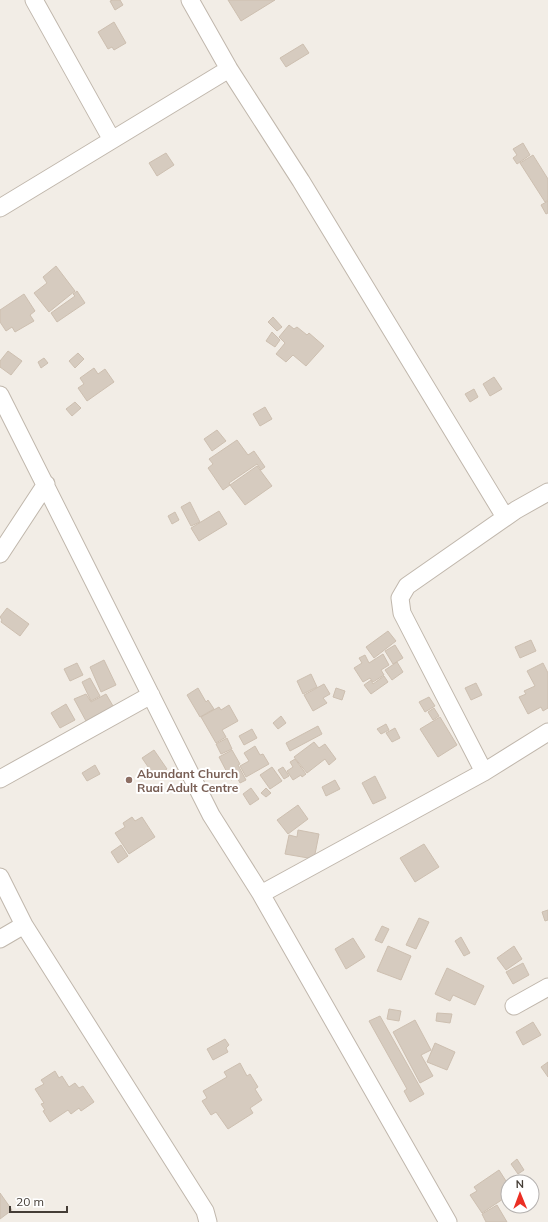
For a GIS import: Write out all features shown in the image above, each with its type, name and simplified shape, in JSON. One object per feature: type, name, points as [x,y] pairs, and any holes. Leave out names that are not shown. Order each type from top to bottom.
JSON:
[{"type":"street","points":[[34,0],[112,140]]},
{"type":"street","points":[[190,0],[229,69],[301,181],[506,517]]},
{"type":"street","points":[[0,208],[229,69]]},
{"type":"street","points":[[0,395],[211,815],[261,894],[448,1222]]},
{"type":"street","points":[[0,554],[46,484]]},
{"type":"street","points":[[484,772],[402,613],[400,598],[407,586],[506,517],[548,492]]},
{"type":"street","points":[[0,779],[151,695]]},
{"type":"street","points":[[261,894],[484,772],[548,732]]},
{"type":"street","points":[[0,877],[24,925],[200,1204],[208,1222]]},
{"type":"street","points":[[0,939],[24,925]]},
{"type":"street","points":[[514,1006],[548,987]]},
{"type":"building","points":[[120,0],[123,5],[115,10],[110,1]]},
{"type":"building","points":[[228,0],[275,0],[241,21]]},
{"type":"building","points":[[114,22],[126,43],[114,50],[112,47],[108,49],[98,32]]},
{"type":"building","points":[[303,44],[309,53],[286,67],[280,58]]},
{"type":"building","points":[[523,143],[530,155],[517,164],[513,158],[517,155],[513,149]]},
{"type":"building","points":[[166,153],[174,165],[157,176],[149,163]]},
{"type":"building","points":[[533,155],[548,179],[548,200],[545,202],[520,163]]},
{"type":"building","points":[[548,201],[548,213],[546,214],[541,205]]},
{"type":"building","points":[[56,266],[75,291],[49,312],[34,293],[47,283],[43,277]]},
{"type":"building","points":[[77,291],[85,303],[57,322],[51,313],[75,296],[73,294]]},
{"type":"building","points":[[24,294],[35,311],[30,315],[34,321],[15,332],[12,327],[6,331],[0,322],[0,310]]},
{"type":"building","points":[[273,317],[282,327],[277,331],[268,322]]},
{"type":"building","points":[[289,325],[294,329],[297,327],[307,335],[309,333],[324,346],[306,366],[293,355],[286,362],[276,354],[285,343],[279,337]]},
{"type":"building","points":[[272,332],[280,340],[275,347],[266,341]]},
{"type":"building","points":[[8,351],[22,361],[11,375],[0,367],[0,361]]},
{"type":"building","points":[[78,353],[84,359],[75,368],[69,361]]},
{"type":"building","points":[[44,358],[48,363],[41,368],[38,362]]},
{"type":"building","points":[[94,368],[98,374],[105,369],[114,382],[87,401],[78,388],[84,384],[80,378]]},
{"type":"building","points":[[494,377],[502,389],[490,396],[483,384]]},
{"type":"building","points":[[474,389],[478,397],[470,402],[465,394]]},
{"type":"building","points":[[75,402],[81,408],[72,416],[66,409]]},
{"type":"building","points":[[265,407],[272,419],[260,426],[253,414]]},
{"type":"building","points":[[217,430],[226,441],[212,451],[204,439]]},
{"type":"building","points":[[237,440],[248,455],[254,451],[265,467],[261,470],[257,464],[229,483],[230,485],[223,490],[208,468],[213,464],[209,459]]},
{"type":"building","points":[[257,466],[272,486],[245,505],[230,485]]},
{"type":"building","points":[[190,502],[200,522],[191,526],[181,507]]},
{"type":"building","points":[[219,511],[227,524],[199,541],[191,528]]},
{"type":"building","points":[[175,512],[179,520],[172,524],[168,516]]},
{"type":"building","points":[[7,608],[29,624],[20,636],[1,622],[2,620],[0,617]]},
{"type":"building","points":[[388,631],[396,641],[374,658],[366,647]]},
{"type":"building","points":[[531,640],[536,651],[520,658],[515,647]]},
{"type":"building","points":[[395,645],[403,658],[393,664],[385,651]]},
{"type":"building","points":[[383,654],[389,665],[381,670],[384,675],[373,682],[370,678],[363,682],[354,668],[362,663],[359,658],[365,655],[369,663]]},
{"type":"building","points":[[104,660],[116,685],[101,692],[90,667]]},
{"type":"building","points":[[397,662],[403,672],[392,680],[385,670]]},
{"type":"building","points":[[77,663],[83,675],[70,681],[64,669]]},
{"type":"building","points":[[543,663],[548,673],[548,708],[543,711],[541,707],[528,714],[519,697],[526,694],[524,691],[535,686],[527,671]]},
{"type":"building","points":[[311,674],[317,687],[303,694],[297,681]]},
{"type":"building","points":[[384,676],[388,682],[371,694],[364,685],[371,680],[373,684]]},
{"type":"building","points":[[90,678],[100,696],[91,701],[82,682]]},
{"type":"building","points":[[476,683],[482,695],[471,700],[465,688]]},
{"type":"building","points":[[324,684],[330,694],[323,698],[327,703],[313,711],[304,695]]},
{"type":"building","points":[[198,688],[206,702],[208,700],[214,709],[200,717],[187,695]]},
{"type":"building","points":[[336,688],[345,691],[342,700],[333,697]]},
{"type":"building","points":[[86,694],[91,702],[106,694],[113,706],[86,721],[74,699]]},
{"type":"building","points":[[429,697],[435,706],[425,712],[419,702]]},
{"type":"building","points":[[66,704],[75,720],[60,728],[51,713]]},
{"type":"building","points":[[229,705],[238,721],[222,730],[226,737],[216,743],[201,717],[219,707],[221,710]]},
{"type":"building","points":[[434,708],[439,716],[433,720],[428,712]]},
{"type":"building","points":[[281,716],[286,723],[278,729],[273,723]]},
{"type":"building","points":[[440,717],[457,745],[438,757],[420,729]]},
{"type":"building","points":[[386,724],[389,730],[381,734],[377,729]]},
{"type":"building","points":[[318,726],[322,734],[290,751],[286,743]]},
{"type":"building","points":[[395,728],[400,738],[392,742],[386,733]]},
{"type":"building","points":[[252,729],[257,738],[244,745],[239,736]]},
{"type":"building","points":[[227,738],[232,749],[221,754],[216,744]]},
{"type":"building","points":[[314,742],[319,748],[325,744],[336,759],[329,765],[325,759],[307,773],[294,757]]},
{"type":"building","points":[[255,746],[260,755],[263,754],[269,764],[246,777],[240,766],[249,761],[244,753]]},
{"type":"building","points":[[154,750],[167,769],[155,777],[142,758]]},
{"type":"building","points":[[232,750],[240,764],[238,765],[246,780],[240,783],[237,777],[231,780],[219,757]]},
{"type":"building","points":[[295,759],[306,774],[293,780],[287,771],[293,767],[290,762]]},
{"type":"building","points":[[95,765],[100,774],[87,781],[82,773]]},
{"type":"building","points":[[272,767],[282,781],[270,789],[260,775]]},
{"type":"building","points":[[283,767],[289,776],[284,779],[278,770]]},
{"type":"building","points":[[375,776],[386,798],[373,804],[362,783]]},
{"type":"building","points":[[335,780],[340,789],[326,796],[322,787]]},
{"type":"building","points":[[251,788],[259,799],[250,805],[243,794]]},
{"type":"building","points":[[266,788],[271,793],[266,797],[261,793]]},
{"type":"building","points":[[298,805],[308,819],[288,834],[277,820]]},
{"type":"building","points":[[132,817],[135,821],[142,817],[155,837],[129,854],[115,833],[125,827],[123,823]]},
{"type":"building","points":[[298,830],[319,834],[314,859],[285,854],[289,835],[297,837]]},
{"type":"building","points":[[424,844],[439,867],[415,882],[400,858]]},
{"type":"building","points":[[121,845],[128,856],[118,863],[111,852]]},
{"type":"building","points":[[548,910],[548,920],[545,921],[542,912]]},
{"type":"building","points":[[419,918],[429,922],[416,949],[406,945]]},
{"type":"building","points":[[382,926],[389,929],[382,943],[375,940]]},
{"type":"building","points":[[461,937],[470,953],[464,956],[455,941]]},
{"type":"building","points":[[353,938],[365,957],[346,969],[335,949]]},
{"type":"building","points":[[388,946],[411,956],[401,980],[377,971]]},
{"type":"building","points":[[514,946],[522,959],[506,970],[497,958]]},
{"type":"building","points":[[523,963],[529,975],[513,984],[506,972]]},
{"type":"building","points":[[447,968],[484,986],[475,1005],[453,995],[450,1001],[435,994]]},
{"type":"building","points":[[389,1009],[401,1011],[399,1021],[387,1019]]},
{"type":"building","points":[[437,1013],[452,1014],[450,1023],[436,1021]]},
{"type":"building","points":[[380,1016],[424,1094],[410,1102],[404,1091],[407,1089],[369,1021]]},
{"type":"building","points":[[415,1020],[431,1050],[421,1055],[433,1076],[420,1083],[393,1032]]},
{"type":"building","points":[[533,1022],[541,1035],[523,1045],[516,1032]]},
{"type":"building","points":[[225,1039],[229,1045],[226,1048],[228,1052],[213,1060],[207,1049]]},
{"type":"building","points":[[435,1043],[455,1052],[447,1070],[427,1062]]},
{"type":"building","points":[[548,1062],[548,1077],[541,1067]]},
{"type":"building","points":[[240,1063],[247,1076],[250,1074],[258,1087],[255,1089],[262,1100],[250,1108],[253,1113],[228,1129],[216,1112],[211,1115],[202,1101],[207,1098],[203,1091],[227,1077],[224,1072]]},
{"type":"building","points":[[55,1071],[59,1078],[62,1076],[69,1087],[75,1083],[79,1088],[83,1086],[94,1102],[81,1111],[79,1108],[71,1114],[68,1110],[50,1122],[43,1111],[45,1110],[41,1104],[44,1103],[35,1089],[44,1084],[41,1080]]},
{"type":"building","points":[[517,1159],[524,1170],[518,1174],[511,1164]]},
{"type":"building","points":[[499,1170],[502,1174],[500,1174],[500,1201],[482,1213],[470,1195],[477,1191],[474,1187]]},
{"type":"building","points":[[0,1193],[12,1210],[0,1219]]},
{"type":"building","points":[[497,1205],[500,1210],[500,1214],[502,1214],[507,1222],[486,1222],[482,1214]]},
{"type":"place","name":"Abundant Church Ruai Adult Centre","points":[[129,780]]}]
